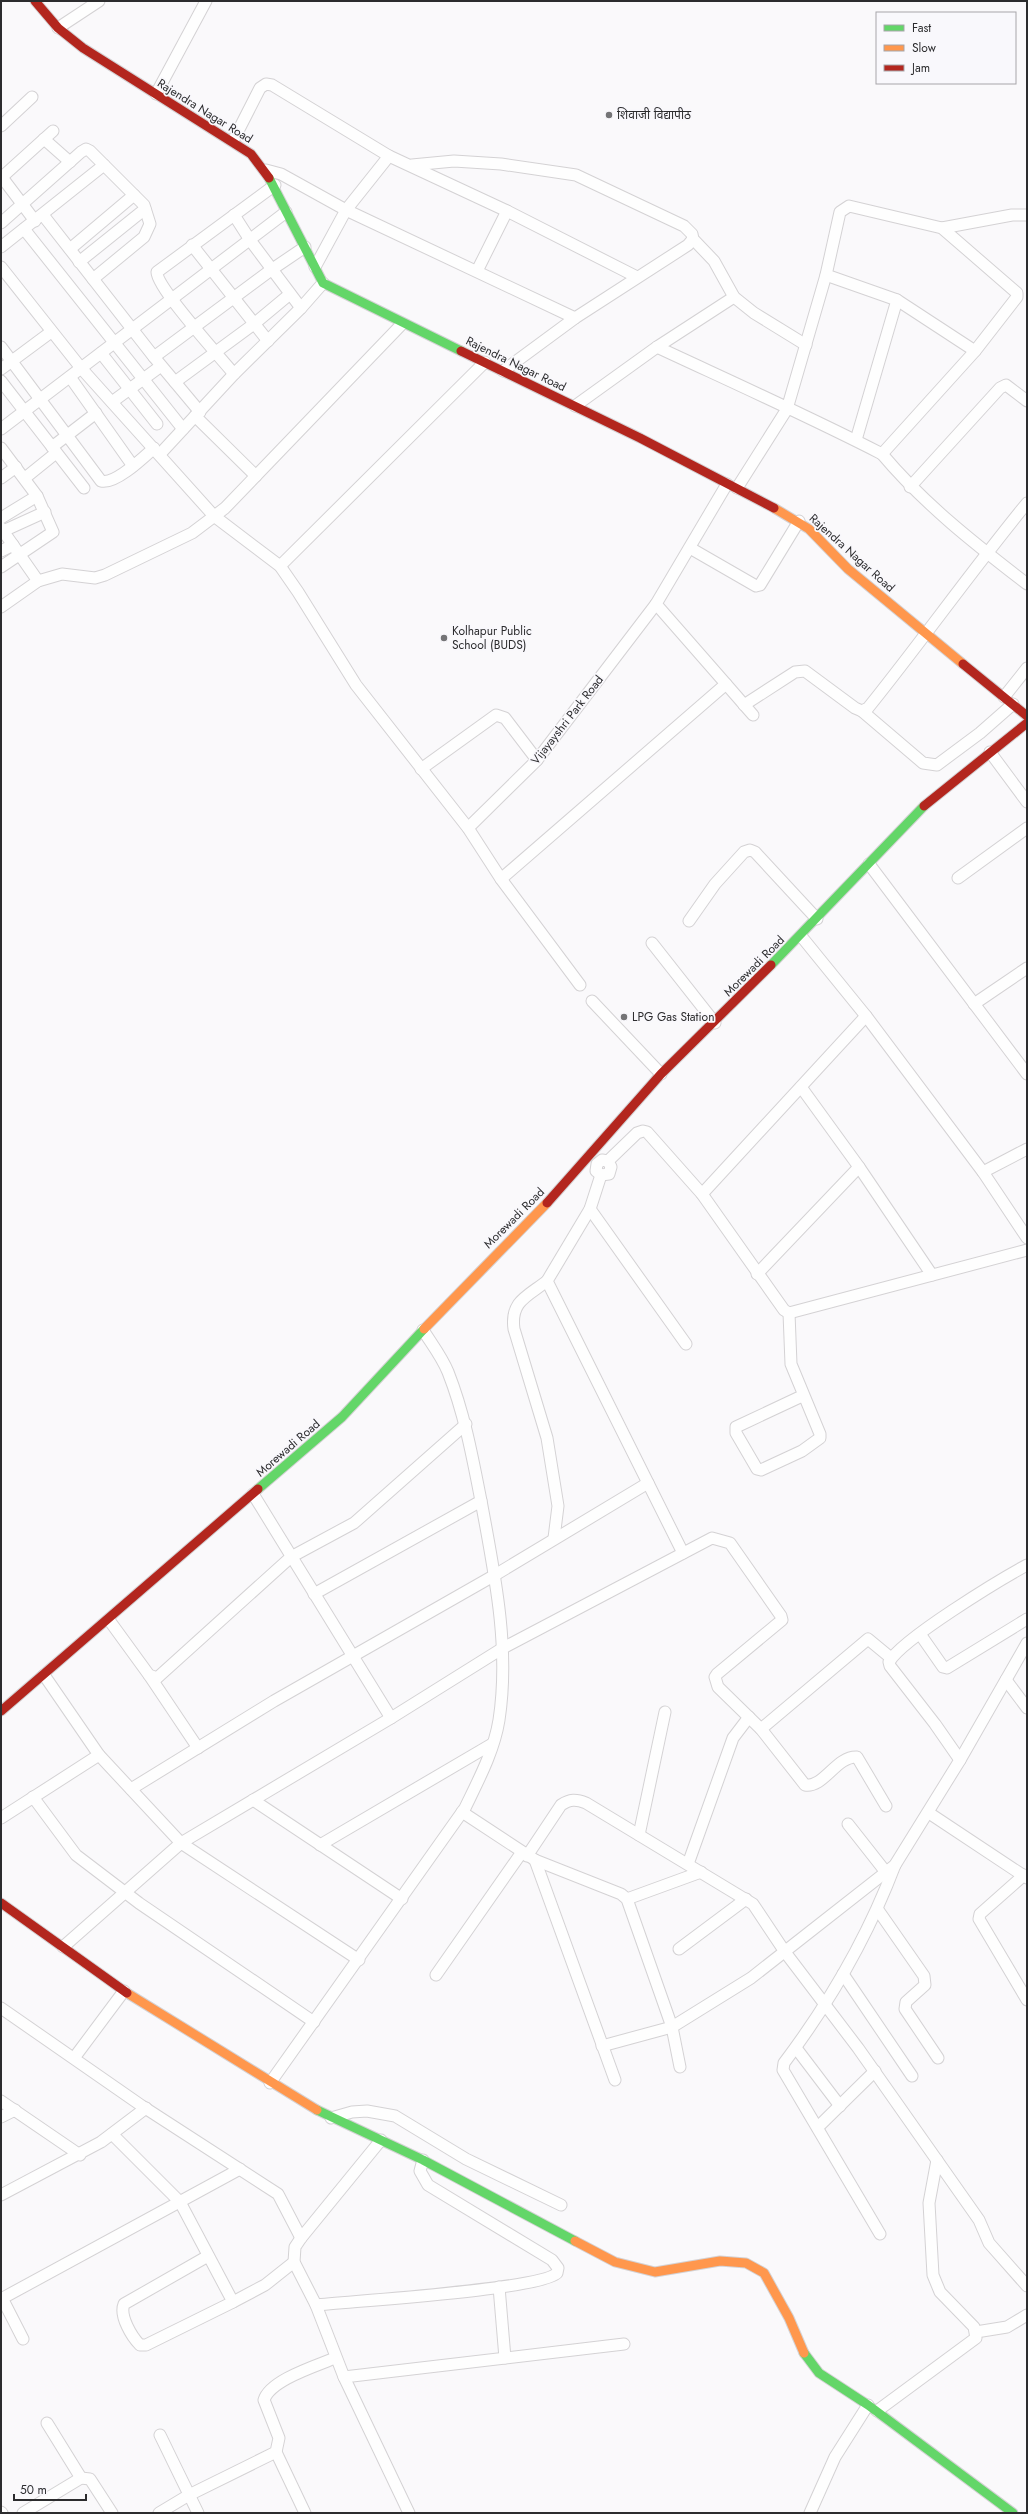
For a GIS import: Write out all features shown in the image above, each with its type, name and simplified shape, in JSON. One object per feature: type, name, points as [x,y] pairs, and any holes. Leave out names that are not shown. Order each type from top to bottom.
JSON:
[{"type":"street","name":"Rajendra Nagar Road","points":[[35,1],[58,28],[83,48],[233,141],[251,154],[266,170],[275,185],[286,212],[323,283],[402,324],[485,362],[575,406],[799,521],[809,529],[848,569],[927,636],[1027,716]]},
{"type":"street","points":[[58,28],[99,1]]},
{"type":"street","points":[[156,94],[206,1]]},
{"type":"street","points":[[233,141],[260,88],[266,84],[272,85],[389,156],[456,189],[507,211],[637,277]]},
{"type":"street","points":[[1,126],[32,97]]},
{"type":"street","points":[[53,131],[1,177],[22,205],[39,218],[70,249],[175,382],[197,414],[256,476]]},
{"type":"street","points":[[44,139],[70,162]]},
{"type":"street","points":[[1,223],[86,149],[90,151],[134,195],[145,209],[150,224],[144,237],[93,279]]},
{"type":"street","points":[[315,267],[346,210],[389,156]]},
{"type":"street","points":[[412,166],[454,161],[501,164],[576,175],[684,226],[692,234],[693,239],[714,261],[734,297],[754,313],[806,345]]},
{"type":"street","points":[[1,247],[104,165]]},
{"type":"street","points":[[266,170],[281,174],[346,210],[477,270],[576,318]]},
{"type":"street","points":[[234,374],[172,299],[158,278],[157,272],[192,244],[275,185]]},
{"type":"street","points":[[70,249],[134,195]]},
{"type":"street","name":"Vijayayshri Park Road","points":[[468,828],[537,760],[656,604],[690,548],[787,409],[826,275],[840,212],[843,208],[849,206],[942,228]]},
{"type":"street","points":[[79,262],[145,209]]},
{"type":"street","points":[[477,270],[507,211]]},
{"type":"street","points":[[1,429],[286,212]]},
{"type":"street","points":[[234,215],[271,270],[301,308]]},
{"type":"street","points":[[942,228],[1012,215],[1027,216]]},
{"type":"street","points":[[882,454],[975,351],[1017,297],[1017,293],[942,228]]},
{"type":"street","points":[[24,229],[183,429]]},
{"type":"street","points":[[503,371],[576,318],[688,244],[693,239]]},
{"type":"street","points":[[192,244],[268,341]]},
{"type":"street","points":[[112,402],[143,379],[158,362],[196,327],[271,270],[305,247]]},
{"type":"street","points":[[1,267],[81,368],[214,516],[280,566],[356,685],[468,828],[501,879],[580,986]]},
{"type":"street","points":[[826,275],[897,300],[975,351]]},
{"type":"street","points":[[1,347],[101,481],[110,481],[157,451],[183,429],[234,374],[301,308],[323,283]]},
{"type":"street","points":[[175,382],[254,324],[290,294]]},
{"type":"street","points":[[575,406],[657,346],[734,297]]},
{"type":"street","points":[[856,440],[897,300]]},
{"type":"street","points":[[1,606],[38,582],[62,574],[95,578],[192,533],[214,516],[256,476],[402,324]]},
{"type":"street","points":[[1,369],[51,332]]},
{"type":"street","points":[[657,346],[787,409],[856,440],[882,454],[910,487],[986,553],[1027,584]]},
{"type":"street","points":[[101,353],[157,424]]},
{"type":"street","points":[[280,566],[485,362]]},
{"type":"street","points":[[70,376],[133,466]]},
{"type":"street","points":[[1,382],[84,488]]},
{"type":"street","points":[[910,487],[1000,388],[1006,385],[1027,401]]},
{"type":"street","points":[[25,478],[68,435],[96,413]]},
{"type":"street","points":[[1,448],[37,496],[45,512],[52,533],[16,549],[1,551]]},
{"type":"street","points":[[1,478],[16,467]]},
{"type":"street","points":[[1,518],[37,496]]},
{"type":"street","points":[[862,711],[868,708],[927,636],[986,553],[1027,503]]},
{"type":"street","points":[[38,582],[2,531],[45,512]]},
{"type":"street","points":[[690,548],[756,586],[760,585],[799,521]]},
{"type":"street","points":[[1,567],[16,549]]},
{"type":"street","points":[[656,604],[752,715]]},
{"type":"street","points":[[1004,697],[1027,668]]},
{"type":"street","points":[[744,705],[801,670],[805,671],[855,708],[862,711],[924,763],[931,766],[938,765],[980,733],[1013,704]]},
{"type":"street","points":[[501,879],[726,684]]},
{"type":"street","points":[[422,769],[496,715],[505,718],[537,760]]},
{"type":"street","name":"Morewadi Road","points":[[1,1711],[109,1620],[342,1417],[509,1241],[592,1161],[661,1074],[715,1023],[801,936],[925,805],[1027,723]]},
{"type":"street","points":[[990,752],[1027,802]]},
{"type":"street","points":[[958,878],[1027,828]]},
{"type":"street","points":[[689,921],[715,884],[744,852],[750,850],[755,852],[817,918]]},
{"type":"street","points":[[869,864],[1027,1074]]},
{"type":"street","points":[[801,936],[866,1016],[983,1172],[1027,1238]]},
{"type":"street","points":[[652,943],[715,1023]]},
{"type":"street","points":[[974,1004],[1027,968]]},
{"type":"street","points":[[592,1001],[661,1074]]},
{"type":"street","points":[[702,1194],[866,1016]]},
{"type":"street","points":[[801,1087],[859,1167],[932,1275]]},
{"type":"street","points":[[608,1161],[637,1133],[643,1131],[647,1132],[702,1194],[757,1274],[784,1310],[789,1313],[1027,1250]]},
{"type":"street","points":[[983,1172],[1027,1149]]},
{"type":"street","points":[[602,1160],[608,1161],[611,1171],[605,1175],[601,1175],[596,1171],[592,1161],[602,1160]]},
{"type":"street","points":[[757,1274],[859,1167]]},
{"type":"street","points":[[554,1538],[558,1506],[547,1438],[514,1329],[512,1315],[517,1304],[547,1281],[590,1209],[601,1175]]},
{"type":"street","points":[[590,1209],[686,1344]]},
{"type":"street","points":[[547,1281],[683,1553]]},
{"type":"street","points":[[789,1313],[791,1364],[802,1396],[820,1434],[820,1438],[802,1451],[761,1470],[757,1469],[736,1433],[736,1427],[802,1396]]},
{"type":"street","points":[[270,2083],[359,1960],[462,1812],[488,1759],[499,1721],[503,1682],[503,1648],[495,1575],[481,1501],[466,1424],[447,1370],[423,1330]]},
{"type":"street","points":[[149,1675],[157,1678],[165,1672],[291,1557],[354,1523],[466,1424]]},
{"type":"street","points":[[131,1789],[352,1656],[495,1575],[554,1538],[648,1483]]},
{"type":"street","points":[[252,1494],[391,1718]]},
{"type":"street","points":[[314,1594],[481,1501]]},
{"type":"street","points":[[63,1947],[182,1843],[391,1718],[503,1648],[712,1538],[730,1543],[781,1616],[782,1620],[715,1677],[718,1687],[761,1729],[805,1785],[814,1784],[844,1760],[850,1757],[857,1758],[886,1806]]},
{"type":"street","points":[[960,1760],[935,1724],[890,1666],[891,1658],[920,1634],[1000,1579],[1027,1565]]},
{"type":"street","points":[[920,1634],[943,1667],[947,1668],[1027,1619]]},
{"type":"street","points":[[109,1620],[149,1675],[198,1748]]},
{"type":"street","points":[[761,1729],[868,1639],[891,1658]]},
{"type":"street","points":[[880,2234],[783,2070],[784,2063],[825,2006],[878,1910],[896,1865],[930,1813],[1027,1643]]},
{"type":"street","points":[[44,1675],[99,1755],[182,1843],[359,1960]]},
{"type":"street","points":[[1006,1680],[1027,1708]]},
{"type":"street","points":[[639,1835],[665,1712]]},
{"type":"street","points":[[688,1864],[733,1738],[749,1717]]},
{"type":"street","points":[[320,1845],[492,1744]]},
{"type":"street","points":[[1,1818],[99,1755]]},
{"type":"street","points":[[33,1797],[76,1855],[125,1892],[314,2022]]},
{"type":"street","points":[[253,1800],[402,1899]]},
{"type":"street","points":[[436,1975],[528,1856],[561,1805],[571,1800],[586,1803],[746,1898],[760,1912],[784,1952],[875,2071],[937,2160],[978,2220],[989,2243],[1027,2286]]},
{"type":"street","points":[[462,1812],[528,1856],[621,1894],[627,1899],[672,2026],[680,2067]]},
{"type":"street","points":[[930,1813],[1026,1876],[980,1914],[979,1919],[1027,2000]]},
{"type":"street","points":[[848,1824],[885,1871]]},
{"type":"street","points":[[528,1856],[615,2080]]},
{"type":"street","points":[[602,2046],[672,2026],[750,1978],[885,1871],[896,1865]]},
{"type":"street","points":[[627,1899],[701,1872]]},
{"type":"street","points":[[679,1949],[746,1898]]},
{"type":"street","points":[[1,1903],[124,1991],[270,2083],[331,2118],[423,2160],[615,2262],[655,2272],[720,2261],[746,2263],[764,2273],[790,2318],[800,2347],[819,2373],[872,2408],[1013,2513]]},
{"type":"street","points":[[878,1910],[924,1976],[925,1985],[906,2002],[905,2009],[938,2058]]},
{"type":"street","points":[[843,1974],[912,2076]]},
{"type":"street","points":[[74,2058],[124,1991]]},
{"type":"street","points":[[1,2008],[146,2108],[278,2194],[302,2238]]},
{"type":"street","points":[[796,2048],[840,2106]]},
{"type":"street","points":[[818,2127],[875,2071]]},
{"type":"street","points":[[1,2101],[80,2154]]},
{"type":"street","points":[[1,2195],[80,2154],[112,2134],[146,2108]]},
{"type":"street","points":[[1,2117],[15,2110]]},
{"type":"street","points":[[331,2118],[352,2112],[368,2111],[395,2116],[466,2160],[561,2205]]},
{"type":"street","points":[[112,2134],[180,2202],[233,2302]]},
{"type":"street","points":[[381,2140],[302,2238],[295,2248],[294,2262],[316,2305],[335,2358],[409,2513]]},
{"type":"street","points":[[316,2305],[499,2288],[548,2279],[557,2273],[558,2268],[552,2260],[438,2193],[421,2176],[423,2160]]},
{"type":"street","points":[[810,2513],[835,2457],[872,2408],[972,2343],[976,2338],[974,2327],[940,2292],[933,2275],[929,2203],[937,2160]]},
{"type":"street","points":[[23,2339],[2,2299],[240,2169]]},
{"type":"street","points":[[208,2256],[124,2304],[121,2310],[123,2316],[136,2341],[140,2345],[146,2344],[265,2285],[294,2262]]},
{"type":"street","points":[[499,2288],[505,2358]]},
{"type":"street","points":[[976,2332],[1007,2327],[1027,2315]]},
{"type":"street","points":[[344,2377],[624,2344]]},
{"type":"street","points":[[305,2513],[276,2452],[279,2438],[264,2400],[266,2394],[278,2384],[335,2358]]},
{"type":"street","points":[[48,2423],[81,2478]]},
{"type":"street","points":[[160,2435],[198,2513]]},
{"type":"street","points":[[159,2513],[189,2495],[276,2452]]},
{"type":"street","points":[[23,2513],[81,2478],[90,2479],[112,2513]]},
{"type":"traffic: fast","points":[[269,178],[323,283],[461,351]]},
{"type":"traffic: fast","points":[[771,965],[924,806]]},
{"type":"traffic: fast","points":[[258,1489],[342,1417],[424,1329]]},
{"type":"traffic: fast","points":[[317,2110],[423,2160],[575,2241]]},
{"type":"traffic: fast","points":[[804,2353],[819,2373],[868,2405],[1013,2513]]},
{"type":"traffic: slow","points":[[774,508],[809,529],[848,569],[963,664]]},
{"type":"traffic: slow","points":[[424,1329],[547,1203]]},
{"type":"traffic: slow","points":[[127,1993],[317,2110]]},
{"type":"traffic: slow","points":[[575,2241],[615,2262],[655,2272],[720,2261],[746,2263],[764,2273],[789,2318],[804,2353]]},
{"type":"traffic: jam","points":[[35,1],[58,28],[83,48],[251,154],[269,178]]},
{"type":"traffic: jam","points":[[461,351],[640,438],[774,508]]},
{"type":"traffic: jam","points":[[963,664],[1027,716]]},
{"type":"traffic: jam","points":[[924,806],[1027,723]]},
{"type":"traffic: jam","points":[[547,1203],[661,1074],[771,965]]},
{"type":"traffic: jam","points":[[1,1711],[258,1489]]},
{"type":"traffic: jam","points":[[1,1903],[127,1993]]},
{"type":"place","name":"शिवाजी विद्यापीठ","points":[[609,115]]},
{"type":"place","name":"Kolhapur Public School (BUDS)","points":[[444,638]]},
{"type":"place","name":"LPG Gas Station","points":[[624,1017]]}]
